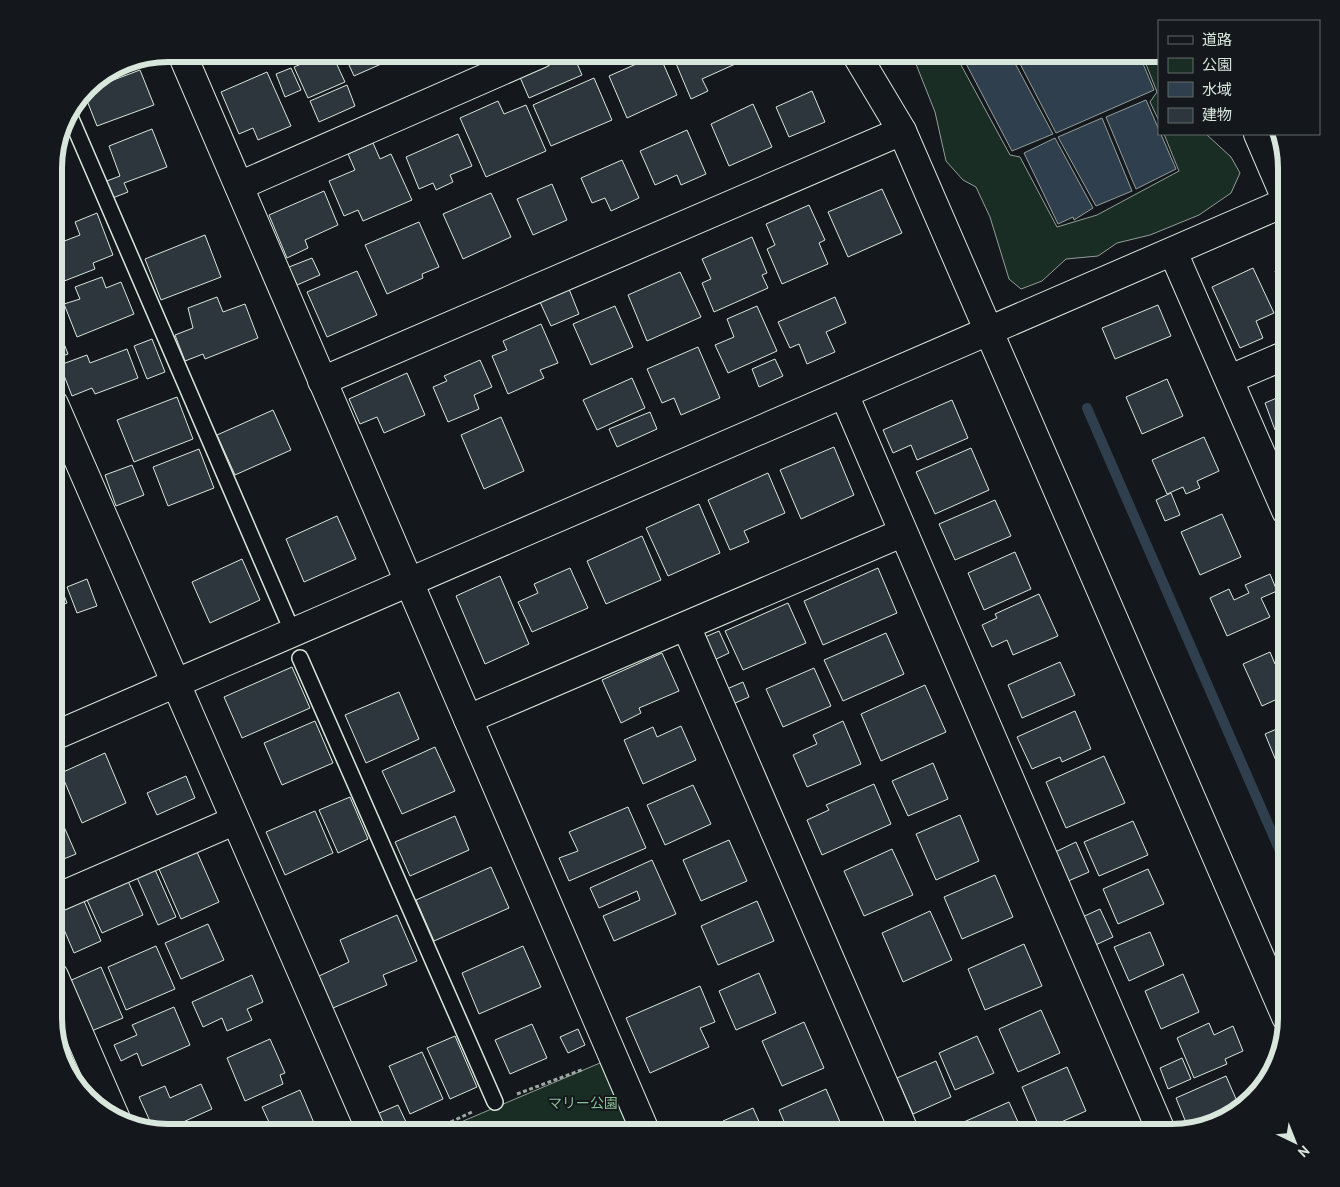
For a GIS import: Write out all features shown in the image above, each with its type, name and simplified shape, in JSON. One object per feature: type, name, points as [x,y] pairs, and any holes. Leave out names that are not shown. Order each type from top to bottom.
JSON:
[{"type":"street","points":[[185,62],[642,1124]]},
{"type":"street","points":[[239,186],[522,62]]},
{"type":"street","points":[[861,62],[902,131],[1278,999]]},
{"type":"street","points":[[322,381],[902,131]]},
{"type":"street","points":[[1258,135],[1277,180]]},
{"type":"street","points":[[63,732],[175,685],[297,646],[410,581],[988,333],[1277,205]]},
{"type":"street","points":[[1173,252],[1277,491]]},
{"type":"street","points":[[1230,379],[1277,359]]},
{"type":"street","points":[[844,394],[902,533],[1158,1124]]},
{"type":"street","points":[[63,425],[234,821],[368,1124]]},
{"type":"street","points":[[468,719],[902,533]]},
{"type":"street","points":[[686,626],[901,1124]]},
{"type":"street","points":[[63,895],[234,821]]},
{"type":"street","points":[[63,997],[111,1108]]},
{"type":"lane","points":[[73,123],[495,1102]]},
{"type":"green space","points":[[915,62],[959,62],[1010,155],[1020,157],[1057,227],[1097,215],[1179,171],[1164,135],[1207,135],[1231,157],[1240,173],[1231,193],[1199,215],[1150,235],[1117,243],[1098,256],[1066,259],[1042,281],[1021,289],[1009,279],[990,217],[976,187],[963,180],[946,161],[935,112]]},
{"type":"green space","points":[[1145,62],[1158,62],[1158,119],[1150,102],[1157,92]]},
{"type":"green space","name":"マリー公園","points":[[600,1063],[626,1124],[456,1124]]},
{"type":"water","points":[[965,62],[1014,62],[1053,134],[1012,151]]},
{"type":"water","points":[[1019,62],[1142,62],[1154,90],[1056,133]]},
{"type":"water","points":[[1146,100],[1158,128],[1158,135],[1161,135],[1176,169],[1136,189],[1106,117]]},
{"type":"water","points":[[1102,118],[1132,191],[1096,206],[1058,137]]},
{"type":"water","points":[[1055,138],[1093,208],[1074,220],[1073,217],[1058,224],[1024,153]]},
{"type":"building","points":[[306,62],[336,62],[345,82],[308,98],[294,67]]},
{"type":"building","points":[[348,62],[386,62],[354,76]]},
{"type":"building","points":[[549,62],[576,62],[582,75],[529,98],[519,75]]},
{"type":"building","points":[[641,62],[663,62],[677,95],[627,118],[609,76]]},
{"type":"building","points":[[675,62],[740,62],[702,79],[708,91],[691,99]]},
{"type":"building","points":[[291,68],[301,90],[285,97],[276,74]]},
{"type":"building","points":[[140,70],[154,105],[97,126],[87,101],[107,82]]},
{"type":"building","points":[[267,72],[291,126],[258,140],[253,128],[239,134],[221,92]]},
{"type":"building","points":[[594,78],[612,120],[551,146],[533,105]]},
{"type":"building","points":[[347,85],[355,106],[319,122],[310,101]]},
{"type":"building","points":[[812,91],[825,122],[789,137],[776,107]]},
{"type":"building","points":[[498,101],[504,114],[526,105],[546,151],[486,177],[460,118]]},
{"type":"building","points":[[753,104],[772,147],[729,166],[711,124]]},
{"type":"building","points":[[152,129],[167,167],[124,183],[128,192],[110,199],[104,182],[120,176],[109,146]]},
{"type":"building","points":[[687,130],[706,174],[681,185],[677,175],[655,185],[640,151]]},
{"type":"building","points":[[458,134],[472,166],[450,175],[453,182],[436,190],[433,183],[419,189],[406,157]]},
{"type":"building","points":[[373,143],[380,159],[391,154],[412,200],[363,221],[358,210],[344,216],[329,181],[355,170],[348,154]]},
{"type":"building","points":[[622,160],[639,198],[611,211],[605,198],[592,203],[581,178]]},
{"type":"building","points":[[552,184],[567,220],[533,235],[517,199]]},
{"type":"building","points":[[882,189],[902,233],[848,257],[828,212]]},
{"type":"building","points":[[324,191],[338,225],[305,240],[308,248],[287,258],[269,215]]},
{"type":"building","points":[[491,193],[511,237],[463,259],[443,214]]},
{"type":"building","points":[[809,205],[825,240],[819,243],[828,264],[782,284],[767,249],[775,245],[766,224]]},
{"type":"building","points":[[97,213],[113,255],[93,263],[95,269],[63,281],[63,242],[80,235],[75,222]]},
{"type":"building","points":[[419,222],[439,267],[422,274],[423,278],[387,294],[365,245]]},
{"type":"building","points":[[205,235],[221,277],[161,300],[145,259]]},
{"type":"building","points":[[752,237],[767,273],[762,275],[768,288],[714,312],[702,283],[711,279],[702,259]]},
{"type":"building","points":[[312,258],[320,275],[297,285],[289,267]]},
{"type":"building","points":[[1253,268],[1274,313],[1256,321],[1263,338],[1240,348],[1212,287]]},
{"type":"building","points":[[357,271],[377,315],[327,337],[307,292]]},
{"type":"building","points":[[680,272],[701,317],[647,341],[628,295]]},
{"type":"building","points":[[102,277],[106,288],[121,282],[134,314],[77,337],[64,304],[80,299],[75,287]]},
{"type":"building","points":[[569,289],[579,314],[551,326],[540,302]]},
{"type":"building","points":[[217,297],[223,312],[245,304],[258,338],[205,359],[203,354],[185,361],[175,335],[193,328],[188,308]]},
{"type":"building","points":[[835,297],[846,323],[826,332],[835,352],[807,364],[799,344],[790,348],[778,322]]},
{"type":"building","points":[[1158,305],[1171,336],[1115,359],[1102,328]]},
{"type":"building","points":[[615,306],[633,347],[591,365],[573,324]]},
{"type":"building","points":[[757,306],[777,351],[728,373],[715,345],[734,337],[727,319]]},
{"type":"building","points":[[541,324],[558,363],[540,370],[544,378],[508,394],[492,356],[507,350],[503,341]]},
{"type":"building","points":[[152,339],[165,372],[147,379],[134,346]]},
{"type":"building","points":[[63,341],[68,354],[63,356]]},
{"type":"building","points":[[698,347],[720,398],[681,415],[674,398],[662,403],[647,369]]},
{"type":"building","points":[[127,349],[138,378],[95,394],[92,388],[72,396],[63,373],[63,364],[87,355],[90,363]]},
{"type":"building","points":[[775,359],[783,376],[759,387],[752,369]]},
{"type":"building","points":[[480,360],[492,387],[474,395],[479,409],[448,422],[433,387],[447,381],[444,376]]},
{"type":"building","points":[[407,373],[425,415],[384,433],[377,417],[360,424],[349,399]]},
{"type":"building","points":[[632,378],[645,408],[597,430],[583,400]]},
{"type":"building","points":[[1167,379],[1183,416],[1142,434],[1126,397]]},
{"type":"building","points":[[177,397],[193,439],[134,462],[117,420]]},
{"type":"building","points":[[1277,398],[1277,429],[1275,430],[1265,403]]},
{"type":"building","points":[[952,400],[968,438],[917,460],[911,445],[893,453],[883,430]]},
{"type":"building","points":[[273,410],[291,450],[235,475],[217,435]]},
{"type":"building","points":[[650,412],[657,429],[617,447],[609,429]]},
{"type":"building","points":[[501,417],[524,471],[484,489],[461,435]]},
{"type":"building","points":[[1204,437],[1219,471],[1197,481],[1200,488],[1186,494],[1183,487],[1167,494],[1152,460]]},
{"type":"building","points":[[834,447],[854,495],[801,519],[780,470]]},
{"type":"building","points":[[971,448],[989,490],[935,514],[916,472]]},
{"type":"building","points":[[199,449],[214,488],[168,506],[153,467]]},
{"type":"building","points":[[132,465],[144,495],[116,506],[105,475]]},
{"type":"building","points":[[768,473],[785,513],[744,531],[749,542],[730,550],[708,500]]},
{"type":"building","points":[[1171,493],[1180,515],[1165,521],[1156,500]]},
{"type":"building","points":[[995,500],[1011,536],[955,560],[939,524]]},
{"type":"building","points":[[699,504],[720,553],[668,576],[646,528]]},
{"type":"building","points":[[1222,514],[1241,557],[1200,575],[1181,532]]},
{"type":"building","points":[[337,516],[356,559],[304,582],[286,539]]},
{"type":"building","points":[[642,536],[661,580],[606,604],[587,561]]},
{"type":"building","points":[[1015,552],[1031,589],[984,610],[968,573]]},
{"type":"building","points":[[242,559],[260,600],[210,623],[192,582]]},
{"type":"building","points":[[570,568],[588,608],[532,632],[518,602],[538,593],[534,584]]},
{"type":"building","points":[[878,568],[897,613],[823,645],[804,601]]},
{"type":"building","points":[[1270,574],[1277,591],[1261,598],[1270,617],[1227,636],[1210,598],[1229,589],[1234,600],[1249,593],[1245,585]]},
{"type":"building","points":[[500,576],[529,644],[485,664],[456,596]]},
{"type":"building","points":[[87,579],[97,606],[77,613],[67,587]]},
{"type":"building","points":[[63,592],[67,603],[63,605]]},
{"type":"building","points":[[1039,594],[1058,636],[1013,655],[1007,640],[992,647],[982,625],[997,618],[995,614]]},
{"type":"building","points":[[788,603],[806,643],[743,670],[725,631]]},
{"type":"building","points":[[719,631],[729,653],[708,663],[698,640]]},
{"type":"building","points":[[886,633],[904,674],[843,701],[824,660]]},
{"type":"building","points":[[1270,652],[1275,664],[1278,663],[1278,699],[1262,706],[1243,664]]},
{"type":"building","points":[[662,653],[679,691],[639,708],[641,713],[621,723],[602,680]]},
{"type":"building","points":[[1060,662],[1075,695],[1022,718],[1008,685]]},
{"type":"building","points":[[292,667],[310,708],[242,738],[224,697]]},
{"type":"building","points":[[814,668],[831,706],[783,727],[766,689]]},
{"type":"building","points":[[743,682],[749,697],[726,707],[720,692]]},
{"type":"building","points":[[925,685],[946,732],[881,761],[861,714]]},
{"type":"building","points":[[399,692],[419,739],[366,763],[345,715]]},
{"type":"building","points":[[1075,711],[1091,749],[1062,762],[1060,757],[1032,769],[1017,737]]},
{"type":"building","points":[[315,721],[333,763],[282,785],[264,743]]},
{"type":"building","points":[[843,721],[861,764],[807,787],[793,755],[817,744],[813,735]]},
{"type":"building","points":[[681,726],[696,760],[643,784],[624,740],[653,727],[657,737]]},
{"type":"building","points":[[1278,729],[1278,765],[1265,734]]},
{"type":"building","points":[[435,747],[455,791],[402,814],[382,771]]},
{"type":"building","points":[[105,753],[126,803],[82,823],[63,778],[63,772]]},
{"type":"building","points":[[1104,756],[1125,803],[1066,828],[1046,782]]},
{"type":"building","points":[[933,763],[948,799],[908,816],[892,781]]},
{"type":"building","points":[[186,776],[195,798],[157,815],[147,793]]},
{"type":"building","points":[[874,784],[891,824],[822,855],[807,820],[829,810],[826,805]]},
{"type":"building","points":[[693,785],[711,824],[665,845],[647,805]]},
{"type":"building","points":[[350,797],[368,839],[338,853],[319,810]]},
{"type":"building","points":[[628,807],[646,848],[569,881],[559,858],[578,851],[569,832]]},
{"type":"building","points":[[315,811],[333,853],[285,875],[266,832]]},
{"type":"building","points":[[960,815],[979,861],[936,880],[916,834]]},
{"type":"building","points":[[455,816],[469,850],[410,876],[395,842]]},
{"type":"building","points":[[1133,821],[1148,855],[1099,876],[1084,842]]},
{"type":"building","points":[[63,824],[76,854],[63,859]]},
{"type":"building","points":[[729,840],[747,881],[701,901],[683,860]]},
{"type":"building","points":[[1076,842],[1089,872],[1066,882],[1053,853]]},
{"type":"building","points":[[892,849],[913,895],[864,916],[844,871]]},
{"type":"building","points":[[197,852],[219,902],[181,919],[159,869]]},
{"type":"building","points":[[652,860],[676,914],[614,941],[603,916],[640,900],[637,891],[599,908],[590,888]]},
{"type":"building","points":[[153,865],[176,917],[158,925],[135,873]]},
{"type":"building","points":[[491,867],[509,908],[434,941],[416,900]]},
{"type":"building","points":[[1148,869],[1164,904],[1118,924],[1103,889]]},
{"type":"building","points":[[995,875],[1013,917],[962,939],[944,897]]},
{"type":"building","points":[[128,881],[143,915],[102,933],[87,900]]},
{"type":"building","points":[[84,901],[101,941],[74,953],[63,927],[63,910]]},
{"type":"building","points":[[757,901],[774,941],[718,965],[701,926]]},
{"type":"building","points":[[1100,909],[1113,937],[1091,947],[1078,919]]},
{"type":"building","points":[[930,911],[952,960],[903,982],[882,933]]},
{"type":"building","points":[[397,915],[417,961],[383,975],[387,985],[333,1008],[319,976],[349,962],[340,940]]},
{"type":"building","points":[[208,924],[224,960],[181,979],[165,943]]},
{"type":"building","points":[[1150,932],[1164,965],[1129,981],[1114,947]]},
{"type":"building","points":[[1024,944],[1042,986],[985,1010],[968,969]]},
{"type":"building","points":[[156,946],[175,989],[126,1010],[108,967]]},
{"type":"building","points":[[523,946],[541,987],[479,1014],[462,973]]},
{"type":"building","points":[[101,967],[123,1018],[89,1032],[67,982]]},
{"type":"building","points":[[759,973],[776,1013],[736,1030],[719,991]]},
{"type":"building","points":[[1183,974],[1199,1012],[1161,1029],[1145,991]]},
{"type":"building","points":[[252,975],[263,1002],[247,1009],[252,1020],[227,1031],[222,1018],[203,1027],[192,1002]]},
{"type":"building","points":[[700,986],[715,1022],[700,1028],[709,1047],[650,1073],[626,1018]]},
{"type":"building","points":[[174,1007],[190,1045],[142,1066],[137,1053],[121,1061],[114,1045],[137,1035],[132,1025]]},
{"type":"building","points":[[1041,1010],[1060,1053],[1018,1072],[999,1029]]},
{"type":"building","points":[[804,1022],[824,1068],[782,1086],[762,1041]]},
{"type":"building","points":[[1209,1023],[1214,1035],[1233,1026],[1243,1051],[1225,1059],[1227,1064],[1194,1078],[1177,1038]]},
{"type":"building","points":[[532,1024],[547,1058],[510,1074],[495,1040]]},
{"type":"building","points":[[578,1029],[585,1045],[568,1053],[560,1037]]},
{"type":"building","points":[[455,1036],[477,1087],[450,1099],[427,1048]]},
{"type":"building","points":[[977,1036],[994,1073],[955,1090],[939,1053]]},
{"type":"building","points":[[270,1039],[285,1073],[280,1075],[283,1084],[245,1101],[227,1058]]},
{"type":"building","points":[[422,1052],[443,1099],[410,1114],[389,1066]]},
{"type":"building","points":[[1182,1058],[1191,1079],[1168,1089],[1160,1068]]},
{"type":"building","points":[[936,1061],[951,1097],[913,1114],[897,1078]]},
{"type":"building","points":[[1067,1067],[1086,1111],[1057,1124],[1038,1124],[1022,1087]]},
{"type":"building","points":[[1226,1076],[1237,1102],[1212,1116],[1186,1124],[1176,1098]]},
{"type":"building","points":[[201,1084],[212,1109],[179,1124],[151,1123],[139,1097],[165,1086],[170,1098]]},
{"type":"building","points":[[826,1089],[841,1124],[785,1124],[779,1110]]},
{"type":"building","points":[[300,1090],[314,1123],[270,1124],[262,1107]]},
{"type":"building","points":[[1009,1102],[1019,1124],[959,1124]]},
{"type":"building","points":[[398,1105],[407,1124],[381,1124],[377,1114]]},
{"type":"building","points":[[753,1108],[760,1124],[724,1124],[723,1121]]},
{"type":"waterway","points":[[1087,408],[1278,846]]}]
